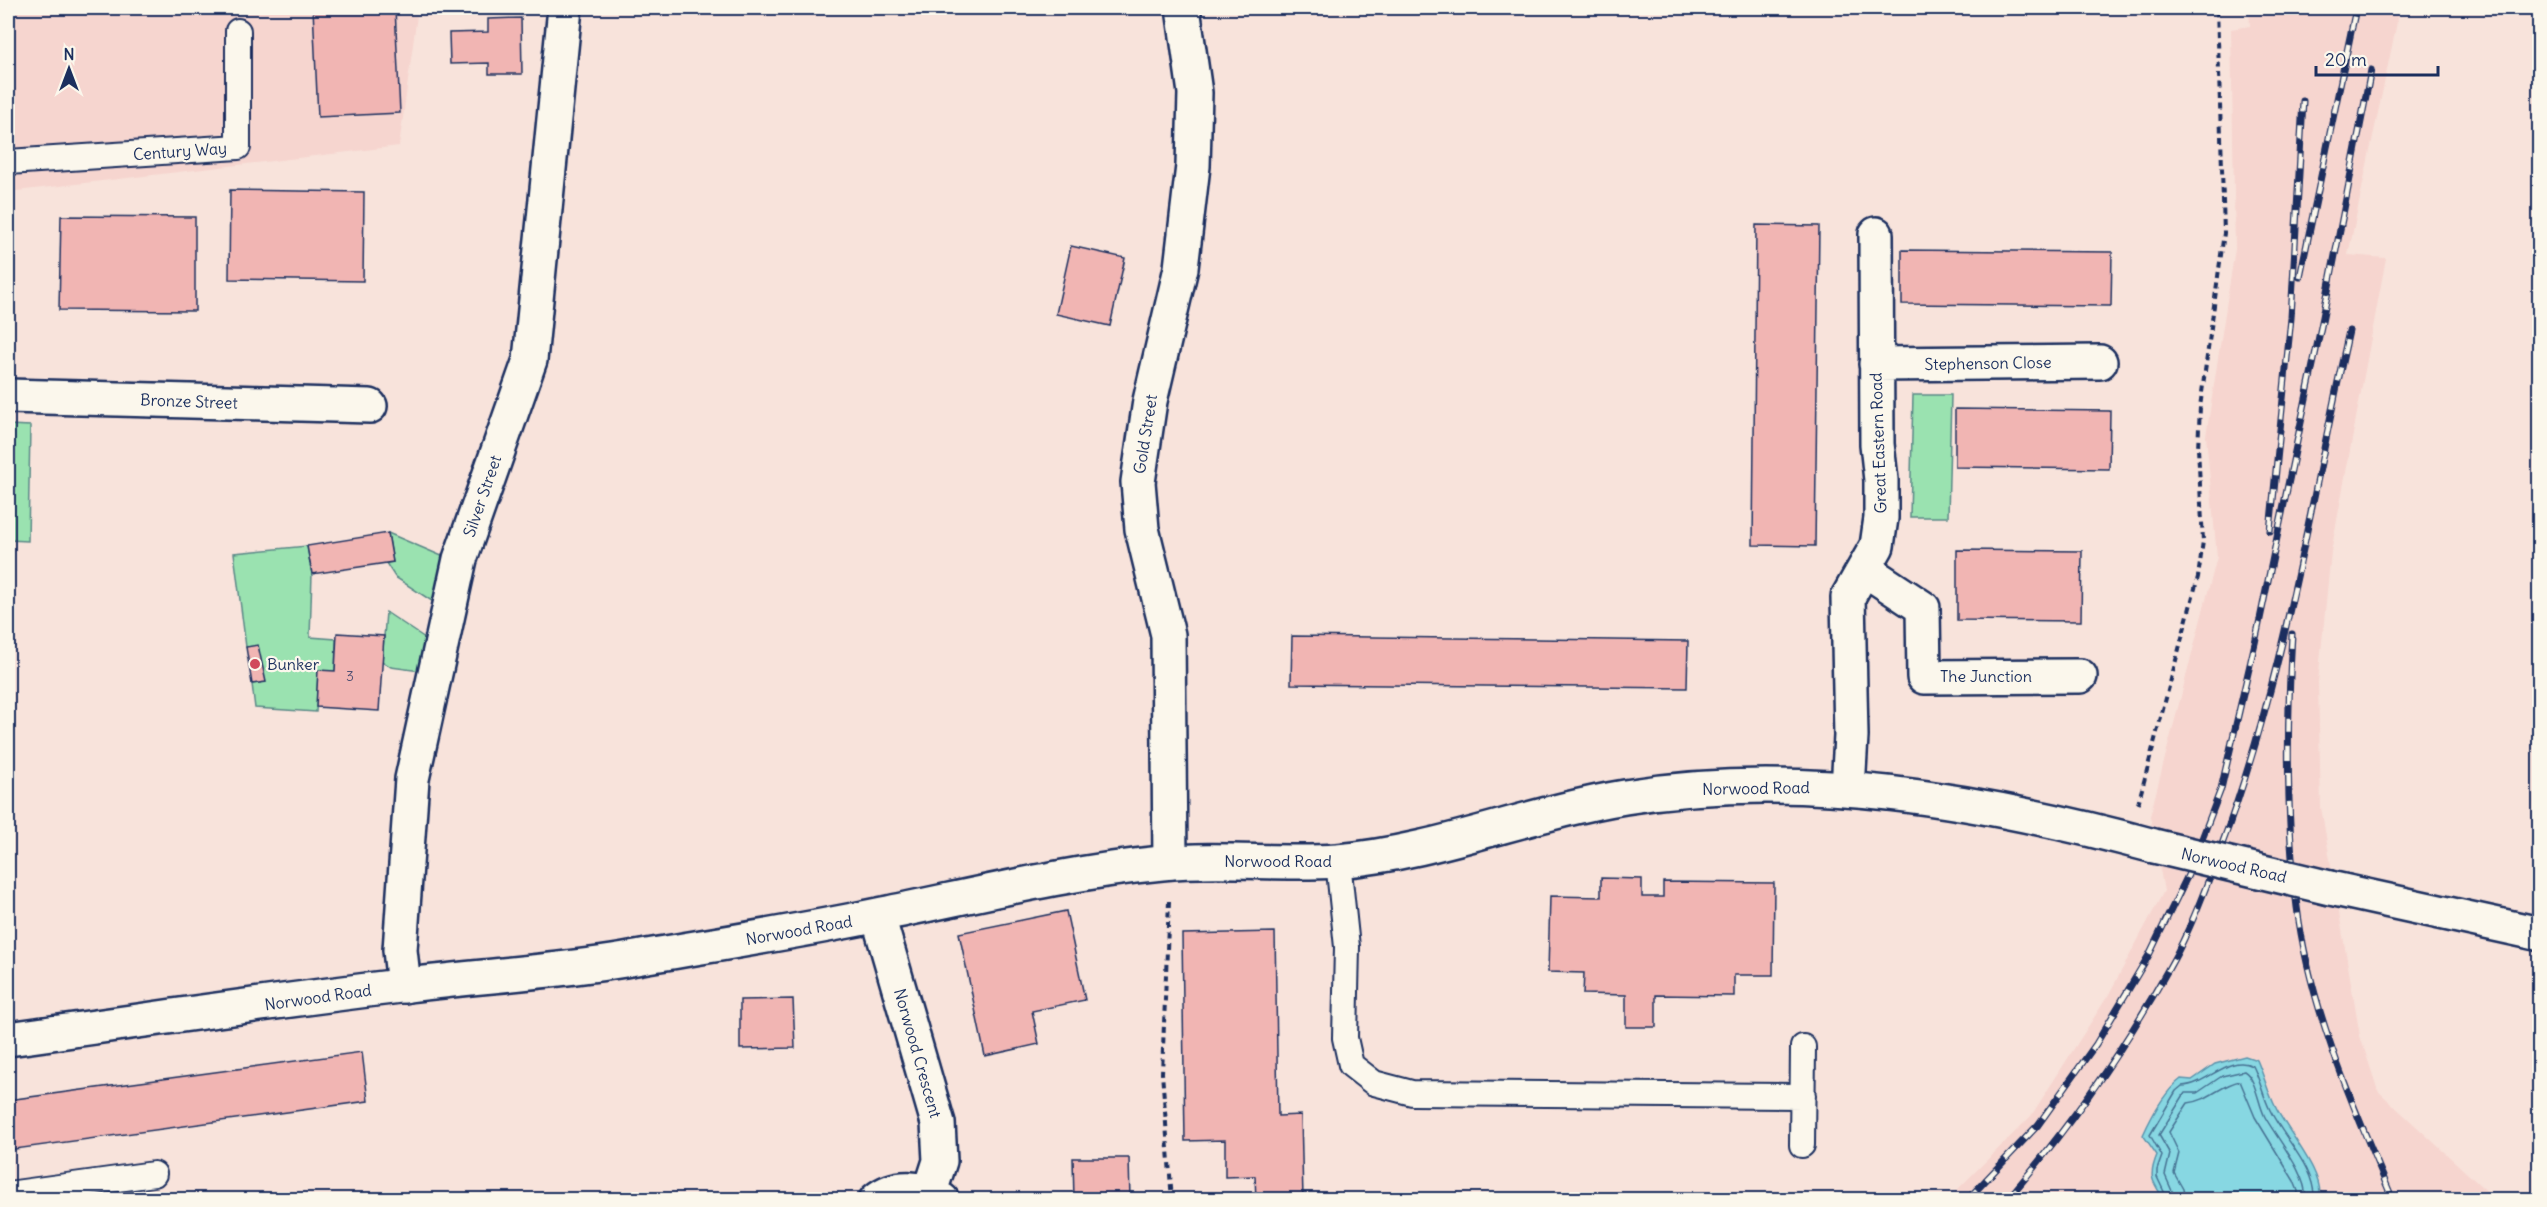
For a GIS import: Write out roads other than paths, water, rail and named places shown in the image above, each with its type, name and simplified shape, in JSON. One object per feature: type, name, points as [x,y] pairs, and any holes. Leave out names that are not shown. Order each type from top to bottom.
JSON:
[{"type":"street","name":"Silver Street","points":[[404,986],[400,950],[412,779],[460,559],[530,360],[565,8]]},
{"type":"street","name":"Gold Street","points":[[1170,862],[1168,635],[1142,529],[1138,482],[1149,401],[1181,268],[1193,166],[1195,93],[1183,8]]},
{"type":"street","name":"Great Eastern Road","points":[[1848,789],[1851,736],[1848,597],[1876,546],[1881,518],[1881,480],[1876,444],[1876,234]]},
{"type":"street","name":"Stephenson Close","points":[[1876,364],[2100,362]]},
{"type":"street","name":"Bronze Street","points":[[8,396],[369,406]]},
{"type":"street","name":"The Junction","points":[[1864,569],[1923,608],[1924,677],[2080,676]]},
{"type":"street","name":"Norwood Road","points":[[8,1040],[404,986],[616,961],[878,916],[1007,886],[1103,870],[1170,862],[1338,861],[1405,850],[1539,815],[1625,797],[1704,788],[1766,785],[1848,789],[1973,806],[2540,934]]},
{"type":"street","name":"Norwood Crescent","points":[[876,1200],[884,1193],[908,1188],[936,1196],[940,1161],[938,1123],[878,916]]},
{"type":"lane","name":"Century Way","points":[[8,162],[238,147],[238,31]]},
{"type":"lane","points":[[1338,861],[1347,946],[1345,1038],[1351,1065],[1374,1083],[1412,1094],[1803,1096]]},
{"type":"lane","points":[[1802,1145],[1803,1047]]},
{"type":"lane","points":[[8,1194],[154,1174]]},
{"type":"water","points":[[2245,1056],[2257,1060],[2281,1118],[2317,1178],[2320,1189],[2319,1199],[2164,1199],[2152,1174],[2157,1155],[2143,1135],[2154,1112],[2169,1090],[2181,1079],[2192,1080],[2215,1064]]},
{"type":"railway","points":[[2300,277],[2356,8]]},
{"type":"railway","points":[[1967,1200],[2038,1125],[2096,1044],[2149,955],[2188,875],[2221,789],[2255,643],[2323,317],[2371,70]]},
{"type":"railway","points":[[2270,531],[2291,318],[2303,101]]},
{"type":"railway","points":[[2007,1200],[2074,1116],[2115,1058],[2178,952],[2204,892],[2243,784],[2279,656],[2349,331]]},
{"type":"railway","points":[[2292,634],[2288,736],[2289,806],[2293,874],[2303,945],[2323,1020],[2348,1093],[2393,1200]]},
{"type":"place","name":"Bunker","points":[[255,664]]}]
